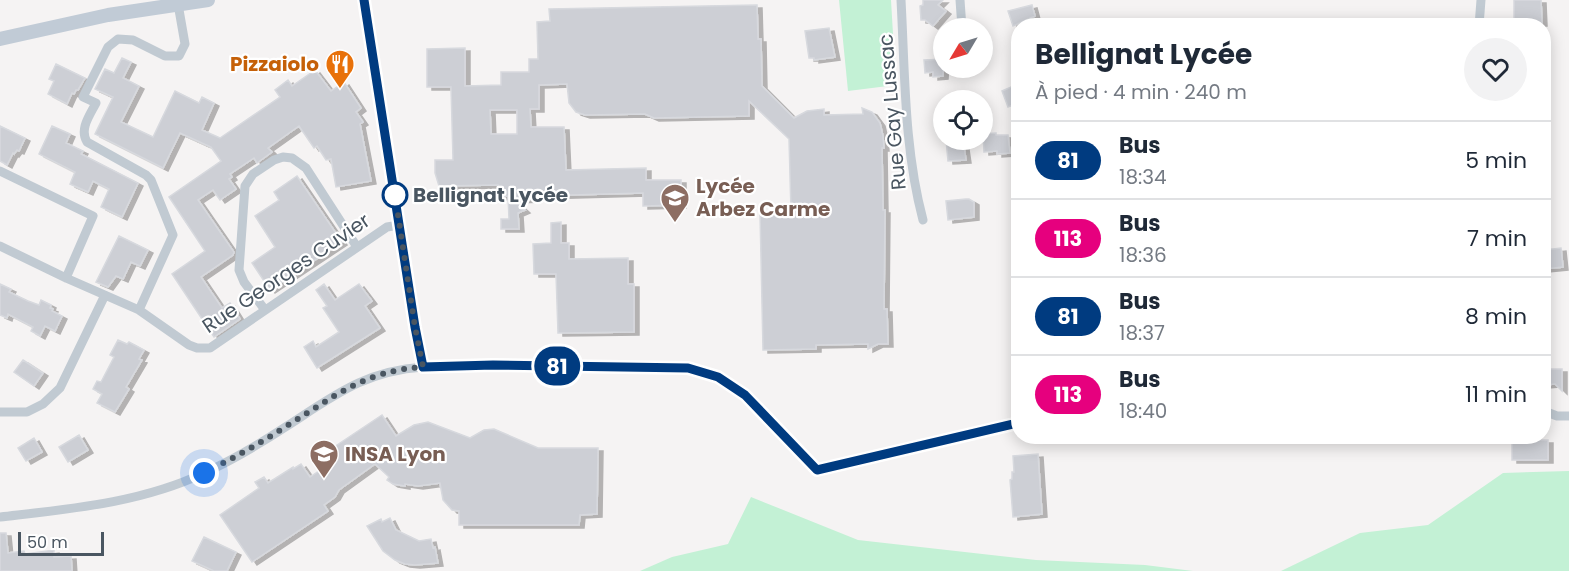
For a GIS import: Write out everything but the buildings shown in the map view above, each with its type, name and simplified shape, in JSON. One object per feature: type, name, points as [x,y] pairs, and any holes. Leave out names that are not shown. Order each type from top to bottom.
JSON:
[{"type":"main road","points":[[0,39],[108,15],[208,0]]},
{"type":"street","points":[[364,0],[423,367]]},
{"type":"street","name":"Rue Gay Lussac","points":[[901,0],[914,188],[923,220]]},
{"type":"street","points":[[960,0],[961,18]]},
{"type":"street","points":[[1480,18],[1481,0]]},
{"type":"street","points":[[139,310],[173,235],[151,180],[87,142],[83,129],[96,103],[83,97],[108,47],[118,39],[133,40],[165,56],[179,56],[185,44],[178,4]]},
{"type":"street","points":[[265,310],[244,282],[239,270],[245,186],[253,174],[267,164],[274,160],[292,158],[306,168],[357,247]]},
{"type":"street","points":[[0,171],[93,216],[66,278]]},
{"type":"street","name":"Rue Georges Cuvier","points":[[0,246],[139,310],[189,345],[203,349],[216,345],[387,227],[399,225]]},
{"type":"street","points":[[0,412],[27,412],[43,404],[60,388],[105,295]]},
{"type":"street","points":[[0,517],[73,508],[167,489],[246,451],[355,383],[380,373],[404,368],[493,365],[688,368],[718,377],[745,395],[817,470],[1011,425]]},
{"type":"street","points":[[1551,414],[1569,416]]},
{"type":"green space","points":[[839,0],[891,0],[896,85],[848,91]]},
{"type":"green space","points":[[1569,471],[1569,571],[1281,571],[1360,533],[1428,525],[1503,473]]},
{"type":"green space","points":[[751,497],[858,540],[1036,560],[1145,565],[1193,571],[640,571],[672,557],[728,544]]},
{"type":"bus line","name":"81","points":[[364,0],[423,367],[493,365],[688,368],[704,372],[718,377],[745,395],[817,470],[1011,425]]},
{"type":"place","name":"Pizzaiolo","points":[[340,90]]},
{"type":"place","name":"Bellignat Lycée","points":[[395,195]]},
{"type":"place","name":"Lycée Arbez Carme","points":[[675,224]]},
{"type":"place","name":"INSA Lyon","points":[[324,480]]},
{"type":"route","points":[[204,473],[258,444],[355,383],[380,373],[423,367],[395,195]]}]
